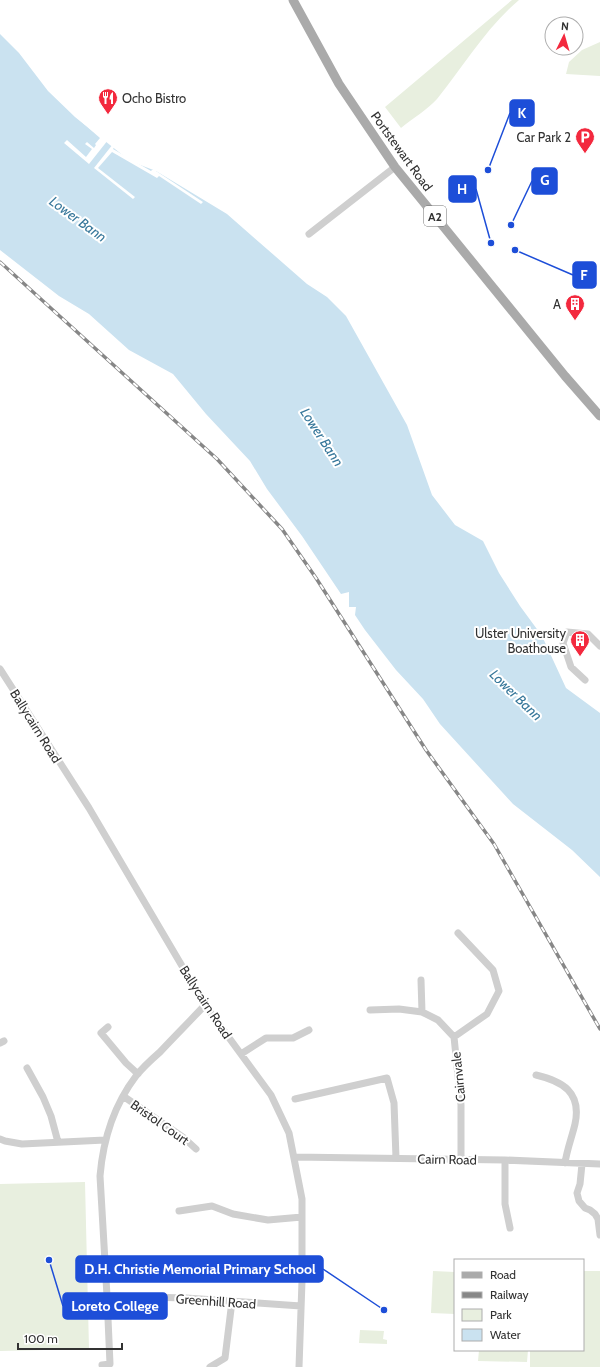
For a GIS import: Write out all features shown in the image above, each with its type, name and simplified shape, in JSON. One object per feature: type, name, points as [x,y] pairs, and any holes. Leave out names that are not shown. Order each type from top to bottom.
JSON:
[{"type":"main road","name":"Portstewart Road","points":[[293,0],[339,84],[395,167],[565,376],[600,416]]},
{"type":"street","points":[[309,234],[395,167]]},
{"type":"street","points":[[585,680],[571,667],[563,643],[567,632],[588,634],[600,646]]},
{"type":"street","name":"Ballycairn Road","points":[[0,668],[89,808],[206,1005],[272,1095],[289,1132],[302,1199],[299,1367]]},
{"type":"street","points":[[454,1037],[487,1014],[499,991],[493,970],[458,933]]},
{"type":"street","points":[[421,980],[422,1012]]},
{"type":"street","points":[[102,1365],[110,1364],[100,1176],[101,1158],[105,1140],[117,1107],[138,1074],[206,1005]]},
{"type":"street","name":"Cairnvale","points":[[370,1010],[399,1009],[422,1012],[438,1020],[454,1037],[461,1105],[461,1159]]},
{"type":"street","points":[[108,1027],[101,1033],[126,1063],[138,1074]]},
{"type":"street","points":[[241,1054],[266,1038],[293,1038],[309,1030]]},
{"type":"street","points":[[27,1068],[46,1103],[58,1142]]},
{"type":"street","points":[[536,1075],[550,1078],[561,1083],[569,1091],[575,1101],[577,1112],[565,1163]]},
{"type":"street","points":[[295,1099],[387,1078],[394,1103],[396,1158]]},
{"type":"street","name":"Bristol Court","points":[[123,1096],[184,1138],[196,1149]]},
{"type":"street","points":[[0,1139],[22,1144],[105,1140]]},
{"type":"street","name":"Cairn Road","points":[[294,1157],[505,1160],[600,1164]]},
{"type":"street","points":[[505,1160],[505,1204],[510,1228]]},
{"type":"street","points":[[582,1164],[580,1184],[577,1193],[579,1201],[585,1208],[595,1214],[598,1219],[600,1235]]},
{"type":"street","points":[[179,1211],[212,1206],[233,1214],[268,1220],[302,1217]]},
{"type":"street","name":"Greenhill Road","points":[[107,1296],[232,1301],[301,1306]]},
{"type":"street","points":[[210,1367],[225,1358],[232,1301]]},
{"type":"green space","points":[[512,0],[519,0],[486,35],[437,99],[401,128],[385,107]]},
{"type":"green space","points":[[600,42],[600,76],[566,74],[569,62],[576,56],[584,56],[584,49]]},
{"type":"green space","points":[[85,1182],[89,1349],[0,1351],[0,1184]]},
{"type":"green space","points":[[433,1271],[454,1272],[454,1314],[431,1313]]},
{"type":"green space","points":[[584,1271],[600,1271],[600,1367],[530,1367],[530,1351],[584,1351]]},
{"type":"green space","points":[[360,1330],[384,1331],[383,1339],[387,1340],[387,1344],[359,1343]]},
{"type":"green space","points":[[479,1351],[528,1351],[527,1362],[478,1361]]},
{"type":"water","name":"Lower Bann","points":[[0,34],[19,53],[48,91],[75,117],[130,161],[156,171],[227,214],[307,284],[327,297],[346,316],[407,425],[432,495],[455,525],[483,541],[499,573],[520,606],[542,636],[566,688],[600,713],[600,877],[572,850],[513,804],[440,724],[423,699],[396,670],[365,630],[355,615],[356,607],[349,607],[349,592],[341,594],[302,536],[267,489],[250,461],[206,414],[173,374],[129,350],[89,314],[59,296],[0,250]]},
{"type":"pier","points":[[78,117],[108,140],[89,164],[64,143],[67,140],[86,157],[92,149],[85,144],[87,142],[94,148],[96,145],[95,144],[100,138],[77,118]]},
{"type":"pier","points":[[113,144],[115,146],[113,149],[151,171],[156,168],[156,171],[203,202],[201,204],[159,176],[157,178],[112,152],[98,168],[135,197],[133,199],[94,168]]},
{"type":"railway","points":[[0,262],[217,459],[282,529],[316,578],[426,750],[494,844],[600,1029]]},
{"type":"place","name":"Ocho Bistro","points":[[108,115]]},
{"type":"place","name":"Car Park 2","points":[[585,154]]},
{"type":"place","name":"K","points":[[488,170]]},
{"type":"place","name":"G","points":[[511,225]]},
{"type":"place","name":"H","points":[[491,243]]},
{"type":"place","name":"F","points":[[515,250]]},
{"type":"place","name":"A","points":[[575,321]]},
{"type":"place","name":"Ulster University Boathouse","points":[[580,657]]},
{"type":"place","name":"Loreto College","points":[[49,1260]]},
{"type":"place","name":"D.H. Christie Memorial Primary School","points":[[384,1310]]}]
